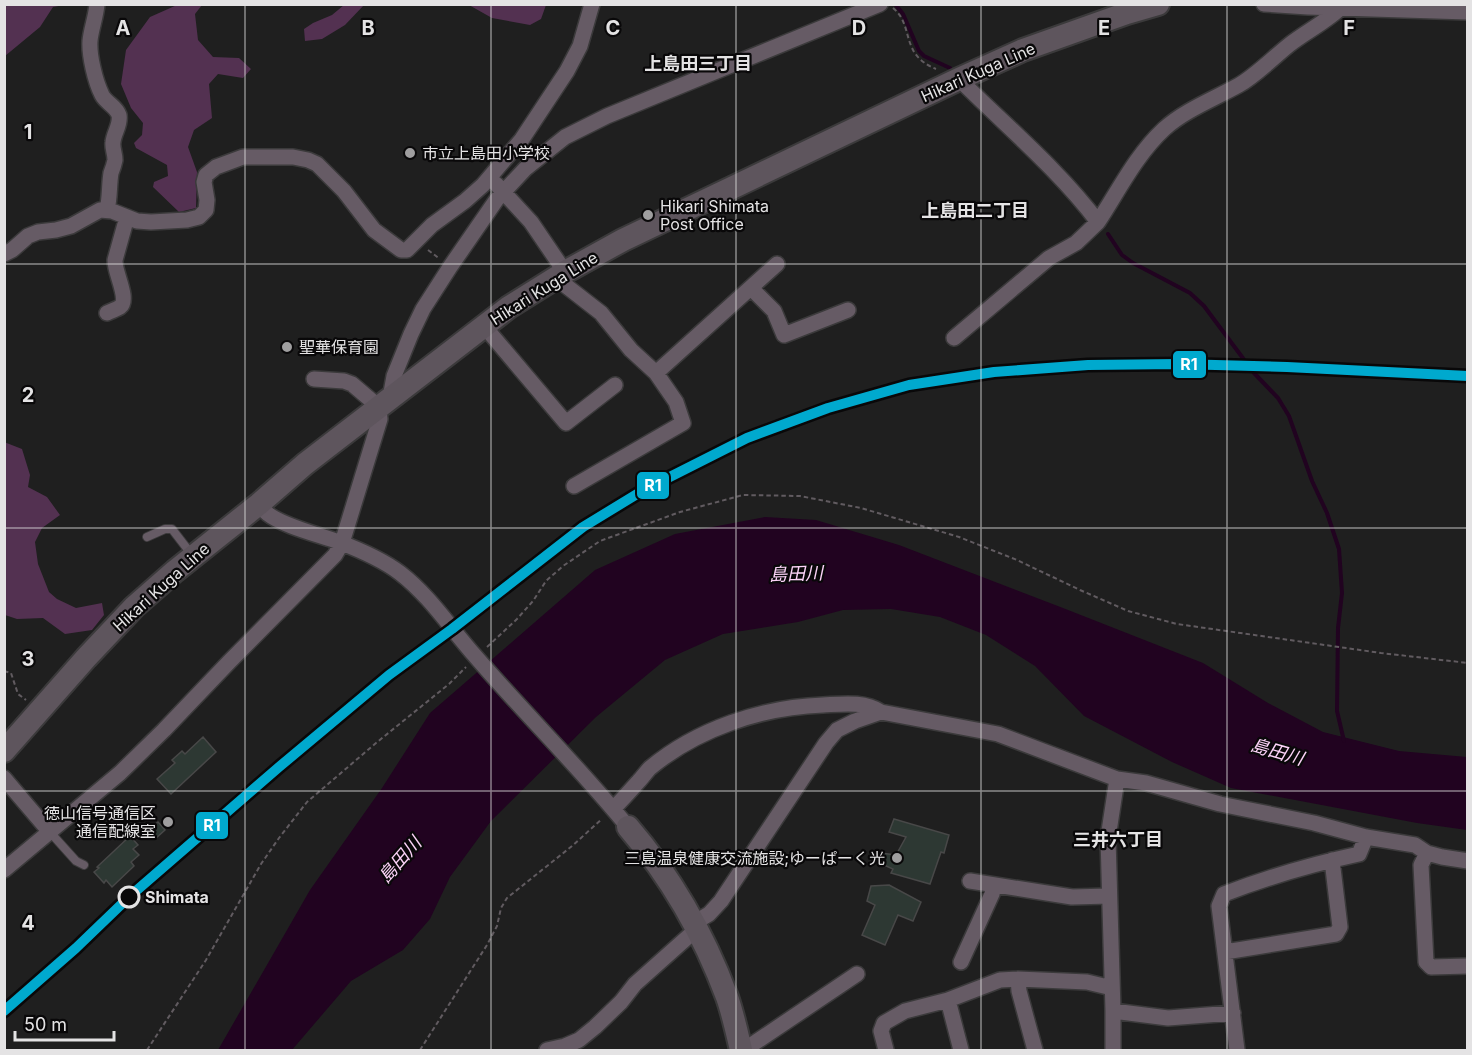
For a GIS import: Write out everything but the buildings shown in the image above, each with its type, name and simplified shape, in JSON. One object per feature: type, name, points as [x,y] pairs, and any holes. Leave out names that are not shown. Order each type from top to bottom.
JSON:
[{"type":"main road","name":"Hikari Kuga Line","points":[[4,751],[134,607],[305,464],[509,307],[623,240],[959,79],[1119,9],[1158,4]]},
{"type":"main road","points":[[615,811],[645,847],[696,926],[728,1000],[741,1050]]},
{"type":"street","points":[[97,4],[90,39],[94,73],[102,95],[107,103],[117,110],[119,117],[112,145],[115,156],[107,210]]},
{"type":"street","points":[[4,254],[28,236],[71,226],[100,210],[150,222],[200,217],[206,210],[204,182],[206,175],[216,167],[243,157],[293,158],[317,164],[344,191],[374,230],[400,250],[407,250],[432,225],[465,201],[490,177],[522,139],[567,71],[579,46],[592,4]]},
{"type":"street","points":[[4,870],[120,773],[335,555],[342,543],[394,376],[423,309],[503,191],[525,169],[565,137],[617,112],[880,4]]},
{"type":"street","points":[[1264,4],[1467,12]]},
{"type":"street","points":[[954,338],[1049,258],[1076,243],[1098,222],[1132,168],[1150,143],[1166,127],[1242,83],[1342,7]]},
{"type":"street","points":[[959,79],[1054,172],[1098,222]]},
{"type":"street","points":[[490,177],[531,222],[562,274],[565,285],[601,314],[632,350],[656,373],[676,402],[683,423],[574,486]]},
{"type":"street","points":[[107,313],[122,306],[124,302],[115,260],[127,218]]},
{"type":"street","points":[[656,373],[777,264]]},
{"type":"street","points":[[751,288],[774,311],[784,335],[849,310]]},
{"type":"street","points":[[484,326],[566,423],[615,385]]},
{"type":"street","points":[[315,379],[344,381],[385,403]]},
{"type":"street","points":[[259,504],[279,521],[342,543],[397,571],[411,581],[476,658],[615,811],[649,770],[682,746],[740,720],[779,710],[807,705],[847,704],[872,707],[881,712],[998,734],[1117,779],[1146,783],[1220,804],[1314,823],[1366,837],[1415,845],[1427,853],[1442,858],[1467,861]]},
{"type":"street","points":[[550,1050],[579,1040],[595,1027],[621,1002],[635,984],[690,935],[721,901],[826,742],[837,730],[881,712]]},
{"type":"street","points":[[4,778],[50,831]]},
{"type":"street","points":[[1113,1050],[1108,838],[1117,779]]},
{"type":"street","points":[[1237,1050],[1219,906],[1224,894],[1315,864],[1359,854],[1366,837]]},
{"type":"street","points":[[1427,853],[1421,866],[1426,962],[1431,967],[1467,966]]},
{"type":"street","points":[[1225,952],[1336,934],[1340,927],[1332,860]]},
{"type":"street","points":[[970,881],[1072,897],[1109,896]]},
{"type":"street","points":[[961,962],[994,885]]},
{"type":"street","points":[[741,1050],[857,975]]},
{"type":"street","points":[[1018,979],[1019,991],[1035,1050]]},
{"type":"street","points":[[886,1050],[881,1031],[884,1023],[905,1011],[948,1000],[1000,980],[1087,982],[1112,988]]},
{"type":"street","points":[[948,1000],[962,1050]]},
{"type":"street","points":[[1113,1011],[1168,1018],[1233,1013]]},
{"type":"lane","points":[[147,537],[165,529],[172,529],[193,556]]},
{"type":"lane","points":[[50,831],[76,861],[84,865]]},
{"type":"path","points":[[888,4],[896,9],[916,56],[925,65],[959,79]]},
{"type":"path","points":[[416,241],[450,267]]},
{"type":"path","points":[[147,1050],[206,960],[261,864],[307,802],[376,742],[449,684],[525,610],[546,581],[563,566],[600,541],[680,512],[742,495],[800,496],[861,508],[959,537],[1017,560],[1128,611],[1177,624],[1467,663]]},
{"type":"path","points":[[4,671],[11,673],[18,694],[40,710]]},
{"type":"path","points":[[420,1050],[487,945],[507,898],[615,811]]},
{"type":"shaded area","points":[[5,4],[64,5],[53,7],[40,27],[5,56]]},
{"type":"shaded area","points":[[177,5],[202,5],[195,14],[198,40],[213,57],[239,58],[251,69],[243,78],[218,74],[209,84],[212,118],[194,130],[188,147],[197,172],[196,208],[179,212],[153,187],[154,182],[168,176],[167,165],[136,148],[134,143],[142,135],[143,123],[131,108],[121,84],[126,50],[150,17]]},
{"type":"shaded area","points":[[344,5],[364,5],[345,25],[322,39],[305,41],[304,29],[332,15]]},
{"type":"shaded area","points":[[469,5],[546,5],[541,19],[530,25],[492,18]]},
{"type":"shaded area","points":[[4,442],[22,449],[30,475],[28,487],[47,497],[60,515],[42,528],[35,542],[38,564],[49,592],[57,599],[76,608],[102,603],[104,615],[92,630],[65,634],[43,618],[17,619],[5,615]]},
{"type":"water","name":"島田川","points":[[765,517],[816,520],[899,545],[1063,608],[1203,663],[1268,703],[1323,732],[1399,751],[1467,757],[1467,830],[1417,823],[1231,788],[1172,762],[1084,716],[1035,666],[986,635],[940,617],[891,609],[843,610],[798,622],[723,634],[665,660],[596,717],[491,821],[450,877],[430,919],[403,950],[351,981],[292,1050],[218,1050],[310,890],[382,788],[430,713],[595,570],[675,534]]},
{"type":"waterway","points":[[895,4],[903,14],[919,51],[924,56],[950,68]]},
{"type":"waterway","points":[[1108,234],[1122,255],[1190,293],[1204,306],[1254,373],[1278,398],[1289,416],[1339,549],[1342,593],[1338,628],[1337,711],[1344,741]]},
{"type":"transit line","name":"R1","points":[[4,1011],[76,948],[129,897],[389,675],[583,527],[642,491],[747,438],[828,408],[909,385],[994,372],[1088,365],[1178,364],[1468,376]]},
{"type":"place","name":"市立上島田小学校","points":[[410,153]]},
{"type":"place","name":"Hikari Shimata Post Office","points":[[648,215]]},
{"type":"place","name":"聖華保育園","points":[[287,347]]},
{"type":"place","name":"徳山信号通信区 通信配線室","points":[[168,822]]},
{"type":"place","name":"三島温泉健康交流施設;ゆーぱーく光","points":[[897,858]]},
{"type":"place","name":"Shimata","points":[[129,897]]},
{"type":"district","name":"上島田三丁目","points":[[698,64]]},
{"type":"district","name":"上島田二丁目","points":[[975,211]]},
{"type":"district","name":"三井六丁目","points":[[1118,840]]}]
